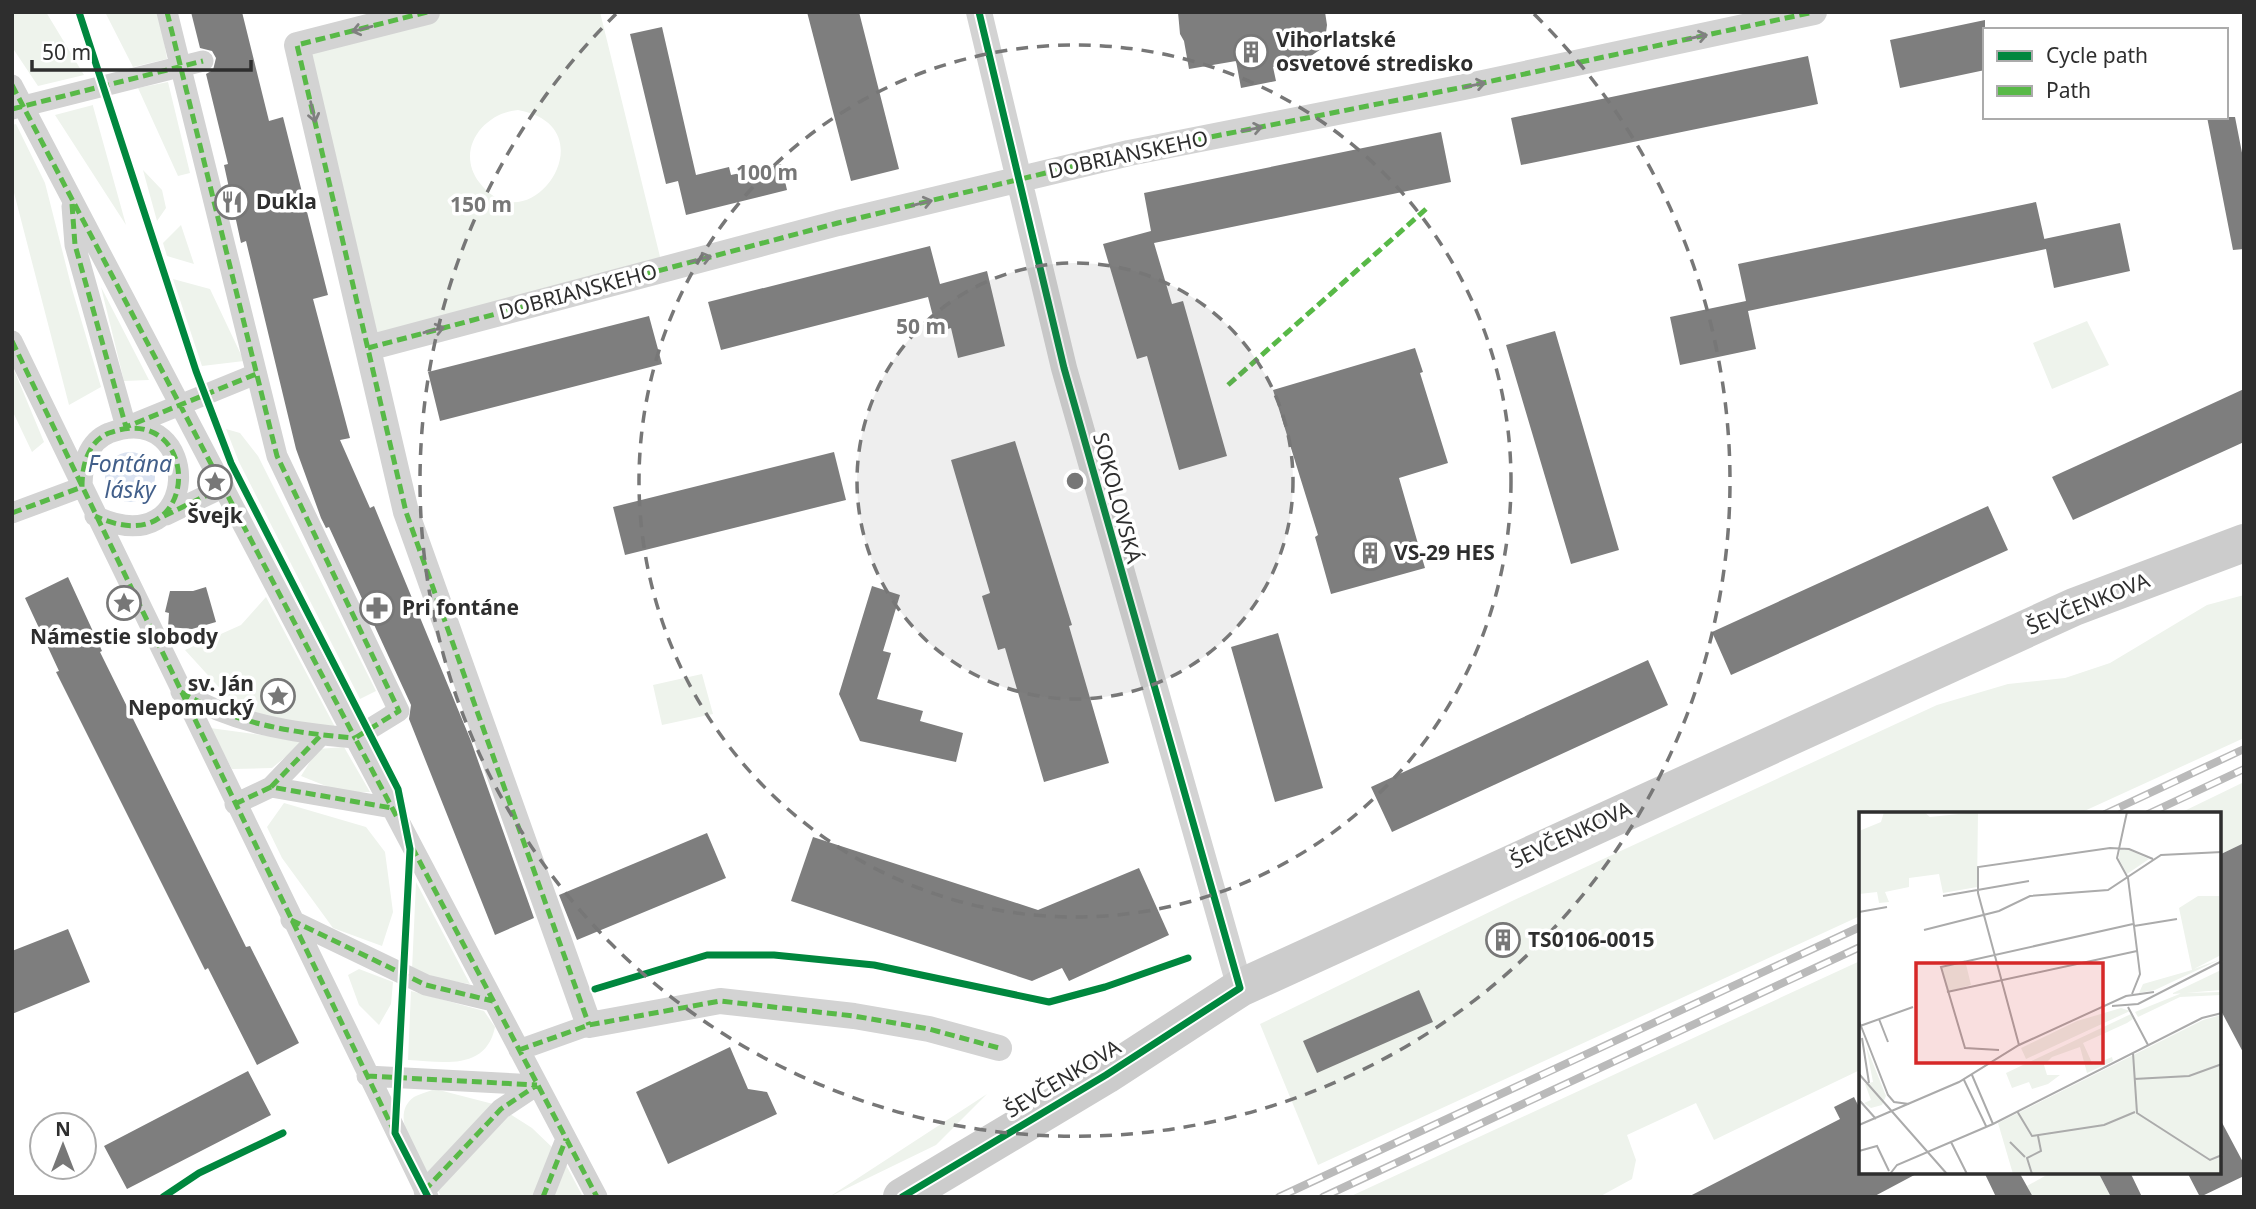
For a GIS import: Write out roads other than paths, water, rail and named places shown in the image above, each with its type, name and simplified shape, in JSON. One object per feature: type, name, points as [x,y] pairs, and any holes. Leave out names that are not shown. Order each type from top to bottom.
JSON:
[{"type":"main road","name":"ŠEVČENKOVA","points":[[902,1197],[1106,1075],[1240,988],[2074,607],[2239,546]]},
{"type":"street","points":[[167,12],[277,456],[398,711],[355,738],[281,730],[211,710],[181,692]]},
{"type":"street","points":[[427,12],[298,45],[405,512],[589,1025]]},
{"type":"street","name":"SOKOLOVSKÁ","points":[[979,12],[1064,368],[1118,566],[1240,988]]},
{"type":"street","name":"DOBRIANSKEHO","points":[[368,348],[1018,179],[1129,153],[1455,89],[1814,12]]},
{"type":"street","points":[[18,107],[203,61]]},
{"type":"street","points":[[12,85],[18,107],[72,199],[597,1197]]},
{"type":"street","points":[[72,199],[75,245],[126,427]]},
{"type":"street","points":[[12,341],[366,1076],[426,1194],[500,1109],[537,1086]]},
{"type":"street","points":[[82,488],[82,472],[89,450],[104,436],[256,374]]},
{"type":"street","points":[[126,427],[152,431],[172,448],[180,472],[177,496],[164,516]]},
{"type":"street","points":[[12,513],[82,488]]},
{"type":"street","points":[[95,516],[116,525],[143,526],[224,488]]},
{"type":"street","points":[[235,804],[271,787],[321,735]]},
{"type":"street","points":[[271,787],[392,808]]},
{"type":"street","points":[[291,920],[426,985],[493,1001]]},
{"type":"street","points":[[519,1050],[589,1025],[720,1001],[866,1018],[929,1029],[999,1048]]},
{"type":"street","points":[[366,1076],[537,1086]]},
{"type":"street","points":[[542,1197],[566,1139]]},
{"type":"water","name":"Fontána lásky","points":[[130,452],[148,459],[155,477],[148,495],[130,502],[112,495],[105,477],[112,459]]},
{"type":"railway","points":[[2109,812],[2244,749]]},
{"type":"railway","points":[[2152,812],[2244,769]]},
{"type":"railway","points":[[1279,1197],[1859,927]]},
{"type":"railway","points":[[1323,1197],[1859,947]]},
{"type":"place","name":"Vihorlatské osvetové stredisko","points":[[1251,52]]},
{"type":"place","name":"Dukla","points":[[232,202]]},
{"type":"place","name":"Švejk","points":[[215,482]]},
{"type":"place","name":"VS-29 HES","points":[[1370,553]]},
{"type":"place","name":"Námestie slobody","points":[[124,603]]},
{"type":"place","name":"Pri fontáne","points":[[377,608]]},
{"type":"place","name":"sv. Ján Nepomucký","points":[[278,696]]},
{"type":"place","name":"TS0106-0015","points":[[1503,940]]}]
